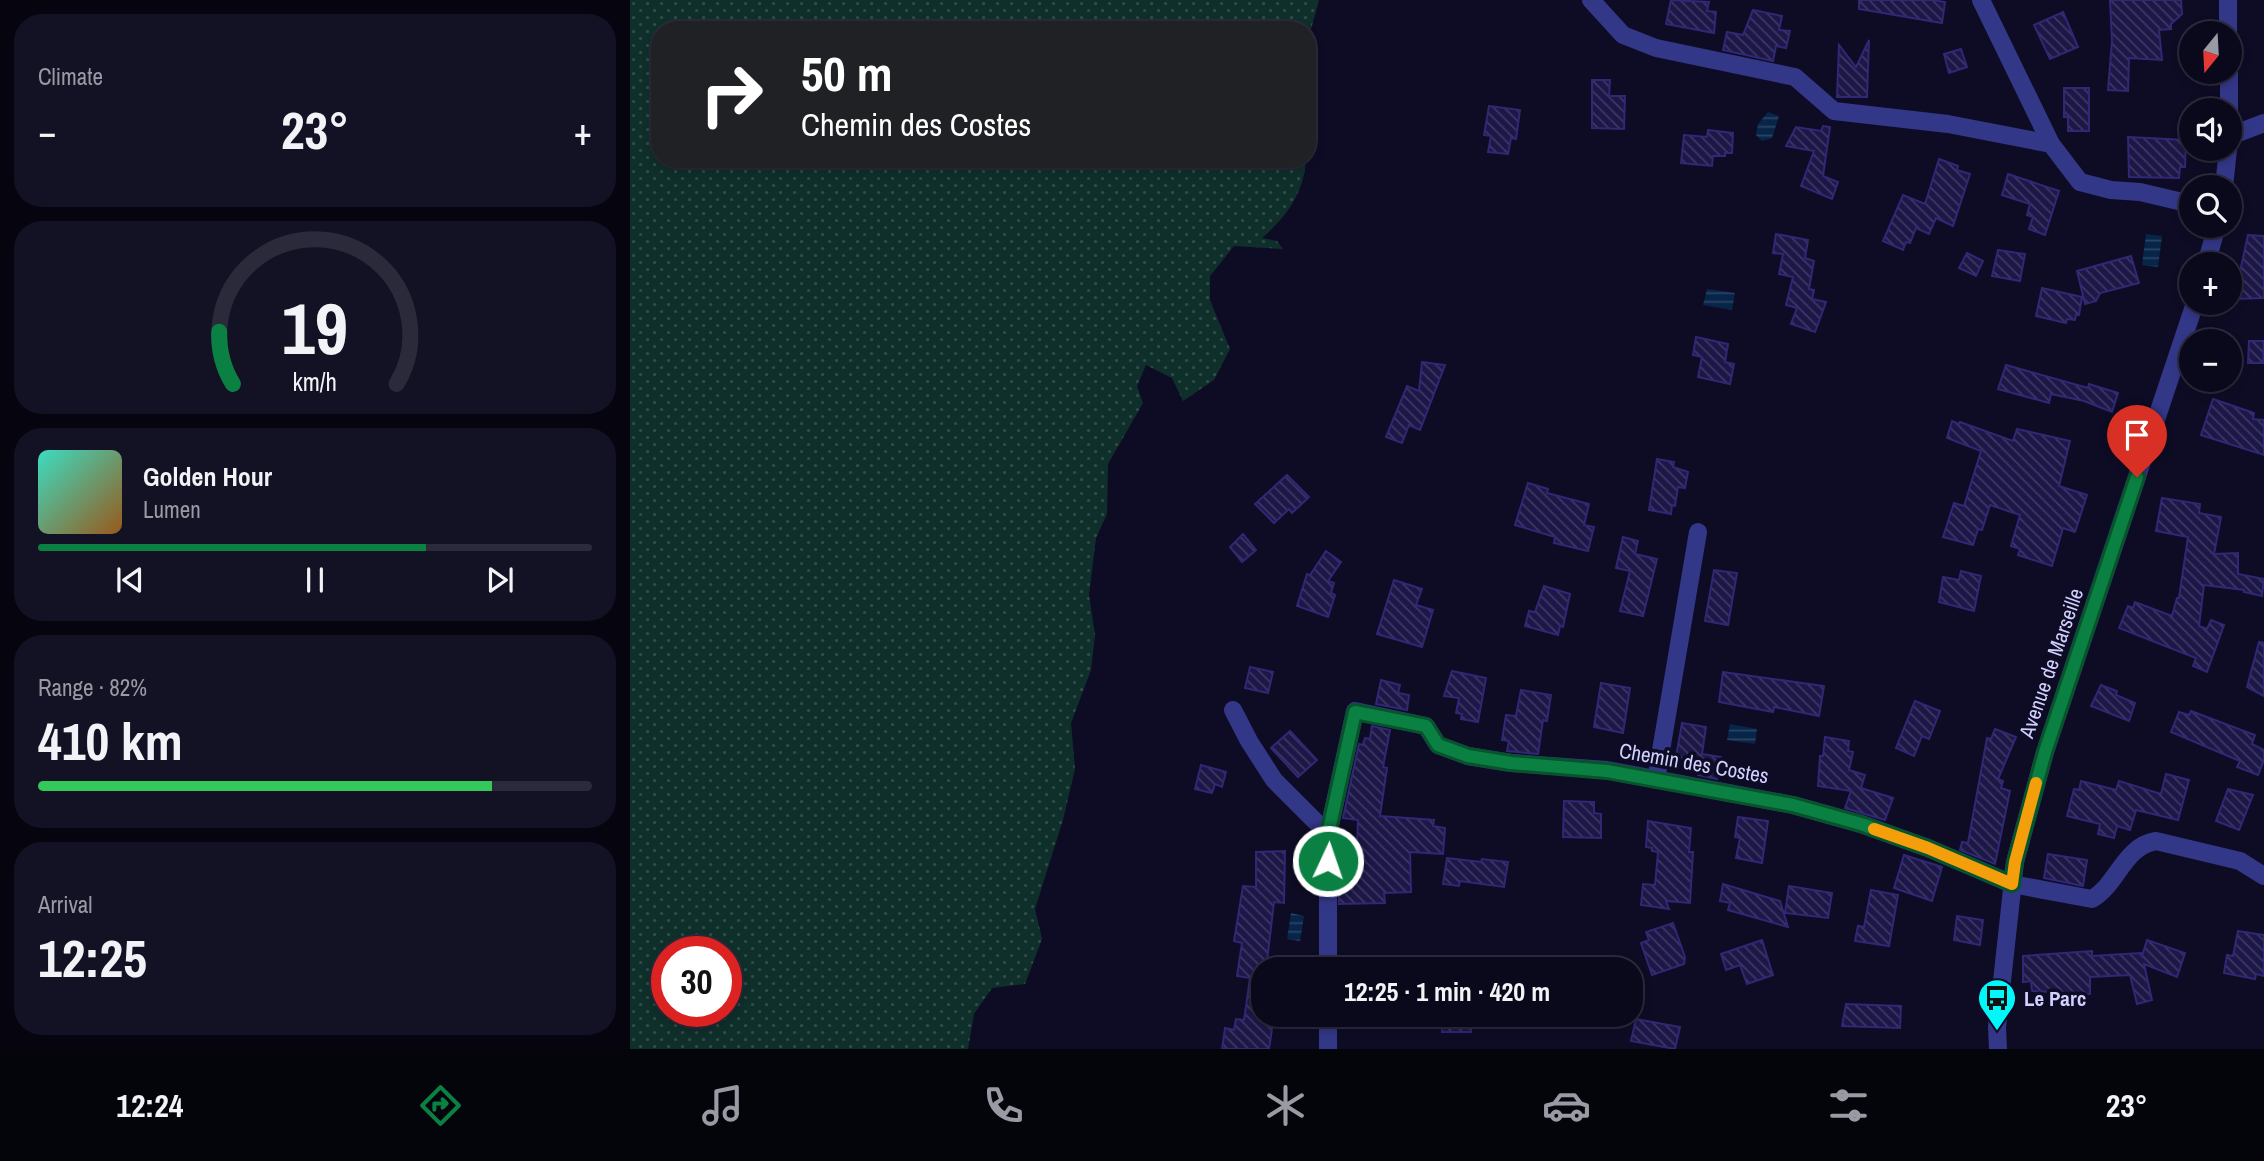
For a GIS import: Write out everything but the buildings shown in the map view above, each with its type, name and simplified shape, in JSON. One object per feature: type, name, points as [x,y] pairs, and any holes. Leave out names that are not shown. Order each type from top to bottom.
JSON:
[{"type":"street","points":[[1591,0],[1623,35],[1657,48],[1795,77],[1834,111],[1948,124],[2052,144]]},
{"type":"street","points":[[1981,0],[2052,144],[2080,183],[2179,201]]},
{"type":"street","points":[[2228,0],[2228,21]]},
{"type":"street","points":[[2242,132],[2264,123]]},
{"type":"street","name":"Avenue de Marseille","points":[[1997,1049],[1997,1027],[2015,862],[2045,752],[2190,315]]},
{"type":"street","points":[[1656,780],[1698,533]]},
{"type":"street","points":[[1233,710],[1274,779],[1328,834],[1328,957]]},
{"type":"street","name":"Chemin des Costes","points":[[1328,834],[1355,712],[1426,726],[1438,745],[1468,756],[1511,763],[1607,771],[1793,805],[1861,824],[1928,848],[2012,884],[2092,899],[2102,894],[2122,865],[2147,842],[2156,841],[2240,861],[2264,876]]},
{"type":"street","points":[[1328,1027],[1328,1049]]},
{"type":"green space","points":[[630,0],[1319,0],[1313,21],[651,21],[651,168],[1305,168],[1293,203],[1262,238],[1277,241],[1283,249],[1234,246],[1210,276],[1210,300],[1230,349],[1214,380],[1183,401],[1172,378],[1146,365],[1137,386],[1143,403],[1108,464],[1107,514],[1096,538],[1089,595],[1095,635],[1091,670],[1071,723],[1075,769],[1063,820],[1035,909],[1042,939],[1025,984],[992,988],[974,1014],[968,1049],[630,1049]]},
{"type":"water","points":[[1768,112],[1779,116],[1772,138],[1762,141],[1756,135],[1758,124]]},
{"type":"water","points":[[2146,234],[2162,236],[2158,267],[2142,265]]},
{"type":"water","points":[[1707,289],[1735,293],[1732,310],[1703,305]]},
{"type":"water","points":[[1730,724],[1757,729],[1755,744],[1727,740]]},
{"type":"water","points":[[1291,913],[1304,916],[1300,941],[1287,939]]},
{"type":"slow traffic","points":[[1874,829],[1928,848],[2012,884],[2015,862],[2036,783]]},
{"type":"place","name":"Le Parc","points":[[1997,1032]]},
{"type":"route","points":[[1328,861],[1328,834],[1355,712],[1426,726],[1438,745],[1468,756],[1511,763],[1607,771],[1793,805],[1861,824],[1928,848],[2012,884],[2015,862],[2045,752],[2137,477]]}]
